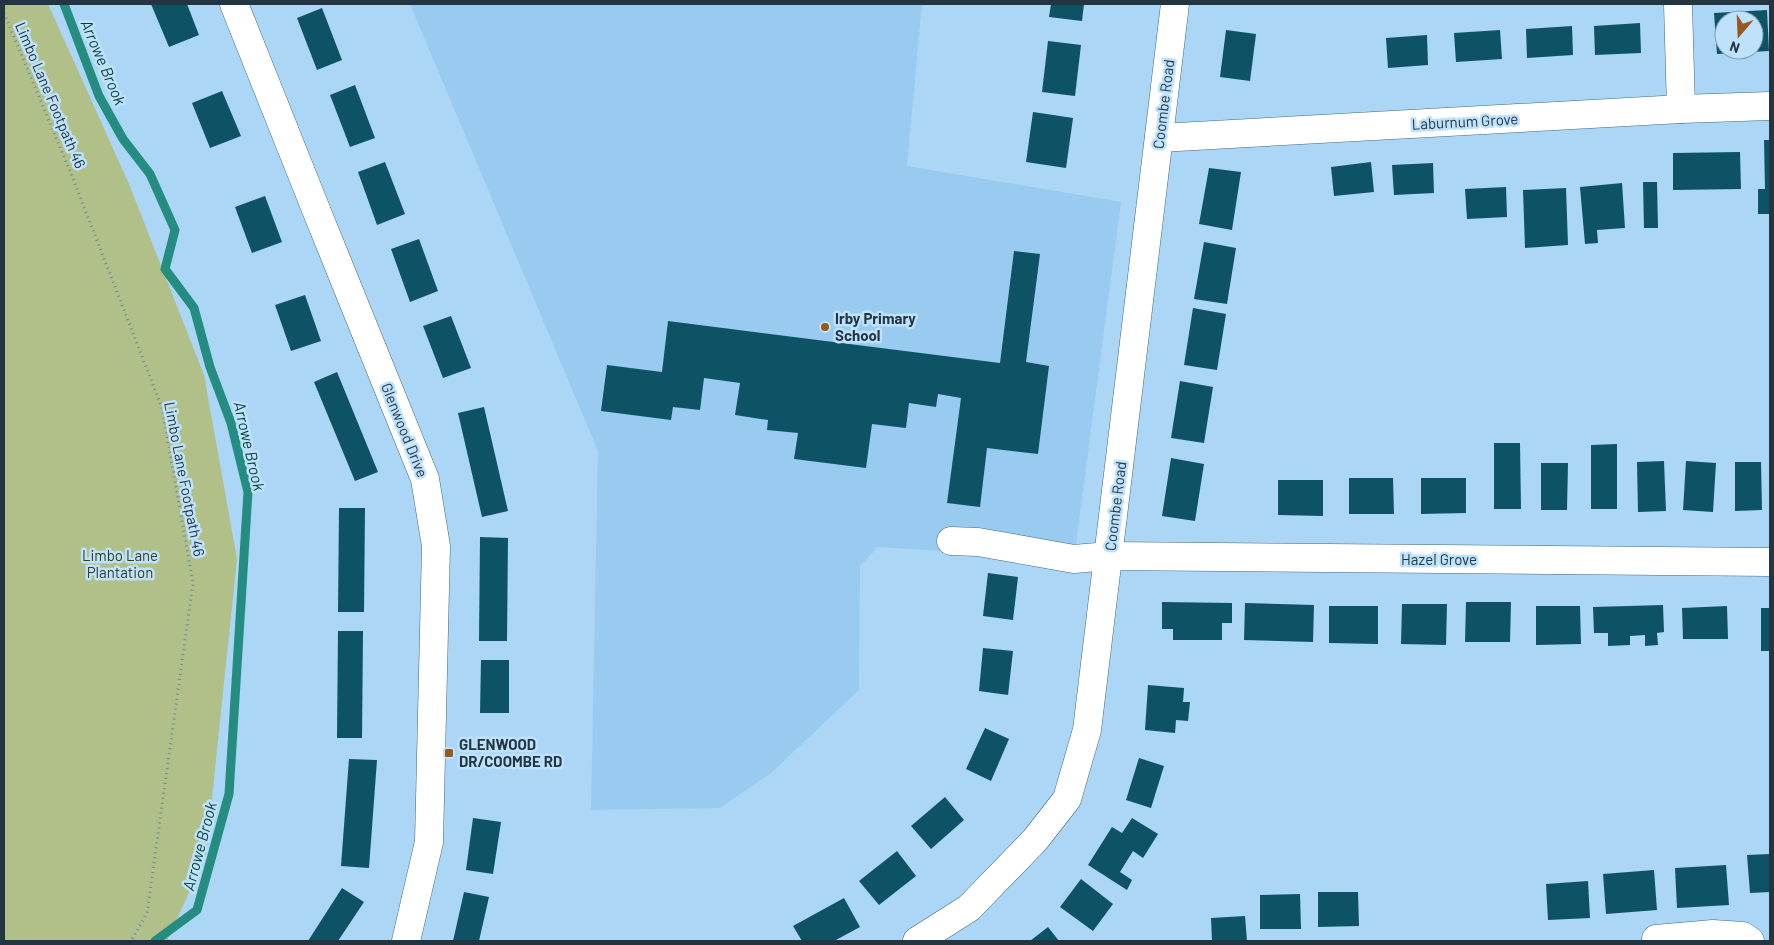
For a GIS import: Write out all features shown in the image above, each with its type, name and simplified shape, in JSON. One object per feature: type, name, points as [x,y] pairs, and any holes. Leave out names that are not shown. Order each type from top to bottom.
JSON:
[{"type":"street","name":"Glenwood Drive","points":[[234,4],[425,479],[436,546],[429,842],[406,941]]},
{"type":"street","name":"Coombe Road","points":[[917,941],[969,908],[1034,840],[1067,799],[1087,730],[1175,4]]},
{"type":"street","points":[[1678,4],[1681,109]]},
{"type":"street","name":"Laburnum Grove","points":[[1159,138],[1681,109],[1770,106]]},
{"type":"street","name":"Hazel Grove","points":[[951,541],[978,542],[1074,559],[1109,556],[1770,562]]},
{"type":"street","points":[[1656,939],[1713,934],[1746,939]]},
{"type":"path","name":"Limbo Lane Footpath 46","points":[[4,13],[72,176],[162,408],[193,583],[147,913],[131,941]]},
{"type":"shaded area","name":"Irby Primary School","points":[[410,4],[922,4],[907,166],[1121,202],[1074,559],[878,547],[860,566],[859,690],[771,773],[720,808],[591,810],[598,451]]},
{"type":"green space","name":"Limbo Lane Plantation","points":[[4,4],[48,4],[129,184],[204,375],[237,559],[206,855],[167,941],[4,941]]},
{"type":"building","points":[[151,4],[187,4],[199,35],[169,47]]},
{"type":"building","points":[[1051,4],[1084,4],[1082,21],[1049,17]]},
{"type":"building","points":[[322,8],[342,60],[317,70],[297,18]]},
{"type":"building","points":[[1764,10],[1767,10],[1769,51],[1764,51]]},
{"type":"building","points":[[1640,23],[1641,53],[1595,55],[1594,26]]},
{"type":"building","points":[[1572,26],[1573,55],[1527,58],[1526,29]]},
{"type":"building","points":[[1226,30],[1256,34],[1250,81],[1220,77]]},
{"type":"building","points":[[1500,30],[1502,59],[1456,62],[1454,33]]},
{"type":"building","points":[[1427,35],[1428,65],[1388,68],[1386,38]]},
{"type":"building","points":[[1048,41],[1081,45],[1075,96],[1042,92]]},
{"type":"building","points":[[355,85],[375,138],[350,147],[330,95]]},
{"type":"building","points":[[222,91],[241,136],[210,148],[192,103]]},
{"type":"building","points":[[1033,112],[1073,118],[1066,168],[1026,162]]},
{"type":"building","points":[[1764,140],[1770,140],[1770,214],[1758,214],[1758,189],[1765,189]]},
{"type":"building","points":[[1740,152],[1741,189],[1673,190],[1673,153]]},
{"type":"building","points":[[385,162],[405,214],[377,225],[358,172]]},
{"type":"building","points":[[1371,162],[1374,192],[1334,196],[1331,167]]},
{"type":"building","points":[[1433,163],[1434,193],[1394,195],[1392,165]]},
{"type":"building","points":[[1209,168],[1241,172],[1232,230],[1199,224]]},
{"type":"building","points":[[1643,182],[1657,182],[1658,228],[1644,228]]},
{"type":"building","points":[[1622,183],[1625,228],[1597,230],[1598,243],[1585,244],[1580,187]]},
{"type":"building","points":[[1506,187],[1507,217],[1467,219],[1465,189]]},
{"type":"building","points":[[1566,188],[1568,245],[1525,248],[1523,190]]},
{"type":"building","points":[[265,196],[282,242],[252,253],[235,207]]},
{"type":"building","points":[[419,239],[438,291],[410,302],[391,249]]},
{"type":"building","points":[[1204,242],[1236,248],[1227,304],[1194,299]]},
{"type":"building","points":[[1014,251],[1040,254],[1026,362],[1049,366],[1038,454],[987,448],[980,507],[947,503],[961,398],[938,394],[936,407],[909,403],[906,428],[872,424],[866,468],[794,459],[798,433],[767,430],[768,420],[735,415],[740,383],[704,378],[700,410],[673,407],[671,420],[601,411],[607,365],[662,372],[668,321],[1000,363]]},
{"type":"building","points":[[305,295],[321,341],[291,351],[275,305]]},
{"type":"building","points":[[1193,308],[1226,314],[1217,370],[1184,365]]},
{"type":"building","points":[[451,316],[471,368],[443,378],[423,326]]},
{"type":"building","points":[[337,372],[378,472],[355,481],[314,382]]},
{"type":"building","points":[[1180,381],[1213,387],[1204,443],[1171,438]]},
{"type":"building","points":[[484,407],[508,511],[482,517],[458,413]]},
{"type":"building","points":[[1494,443],[1520,443],[1521,509],[1494,509]]},
{"type":"building","points":[[1617,444],[1617,509],[1591,509],[1591,445]]},
{"type":"building","points":[[1171,458],[1204,464],[1195,521],[1162,516]]},
{"type":"building","points":[[1664,461],[1666,511],[1638,512],[1637,462]]},
{"type":"building","points":[[1686,461],[1716,463],[1713,512],[1683,510]]},
{"type":"building","points":[[1735,462],[1761,462],[1762,510],[1735,511]]},
{"type":"building","points":[[1541,463],[1568,463],[1567,510],[1541,510]]},
{"type":"building","points":[[1349,478],[1393,478],[1394,514],[1349,514]]},
{"type":"building","points":[[1421,478],[1466,478],[1466,513],[1421,514]]},
{"type":"building","points":[[1278,480],[1323,480],[1323,516],[1278,515]]},
{"type":"building","points":[[339,508],[365,508],[364,612],[338,612]]},
{"type":"building","points":[[480,537],[508,538],[507,641],[479,641]]},
{"type":"building","points":[[988,573],[1018,577],[1013,620],[983,616]]},
{"type":"building","points":[[1162,602],[1232,603],[1232,623],[1222,623],[1222,640],[1173,640],[1173,629],[1162,629]]},
{"type":"building","points":[[1466,602],[1511,602],[1510,642],[1465,642]]},
{"type":"building","points":[[1245,603],[1314,605],[1313,642],[1244,640]]},
{"type":"building","points":[[1402,604],[1447,604],[1446,645],[1401,644]]},
{"type":"building","points":[[1663,605],[1664,632],[1657,633],[1658,645],[1645,646],[1645,635],[1630,636],[1630,645],[1608,646],[1608,633],[1594,633],[1593,607]]},
{"type":"building","points":[[1329,606],[1378,606],[1378,644],[1329,643]]},
{"type":"building","points":[[1536,606],[1580,606],[1581,644],[1536,645]]},
{"type":"building","points":[[1727,606],[1728,639],[1683,639],[1682,608]]},
{"type":"building","points":[[1761,608],[1770,608],[1770,651],[1761,651]]},
{"type":"building","points":[[338,631],[363,631],[362,738],[337,738]]},
{"type":"building","points":[[983,648],[1013,651],[1008,695],[979,691]]},
{"type":"building","points":[[481,660],[509,660],[509,713],[480,713]]},
{"type":"building","points":[[1148,685],[1184,688],[1183,702],[1190,702],[1188,721],[1176,720],[1175,733],[1145,730]]},
{"type":"building","points":[[985,728],[1009,739],[991,781],[966,769]]},
{"type":"building","points":[[1139,758],[1164,766],[1151,808],[1126,800]]},
{"type":"building","points":[[349,759],[377,760],[369,868],[341,866]]},
{"type":"building","points":[[945,797],[964,820],[931,849],[911,826]]},
{"type":"building","points":[[473,818],[501,822],[493,874],[466,870]]},
{"type":"building","points":[[1132,818],[1158,834],[1143,858],[1133,851],[1120,872],[1132,880],[1127,890],[1088,865],[1112,827],[1122,833]]},
{"type":"building","points":[[897,851],[916,876],[879,905],[859,881]]},
{"type":"building","points":[[1770,854],[1770,892],[1750,893],[1747,855]]},
{"type":"building","points":[[1726,865],[1729,905],[1677,908],[1675,868]]},
{"type":"building","points":[[1654,870],[1657,910],[1606,914],[1603,874]]},
{"type":"building","points":[[1081,879],[1113,904],[1093,931],[1060,907]]},
{"type":"building","points":[[1588,881],[1590,918],[1548,920],[1546,884]]},
{"type":"building","points":[[342,888],[364,902],[338,941],[308,941]]},
{"type":"building","points":[[464,892],[489,897],[479,941],[453,941]]},
{"type":"building","points":[[1318,892],[1358,892],[1359,926],[1318,927]]},
{"type":"building","points":[[1300,894],[1301,929],[1260,929],[1260,895]]},
{"type":"building","points":[[844,898],[860,927],[834,941],[802,941],[793,926]]},
{"type":"building","points":[[1245,916],[1247,941],[1212,941],[1211,918]]},
{"type":"building","points":[[1048,927],[1059,941],[1030,941]]},
{"type":"waterway","name":"Arrowe Brook","points":[[64,4],[99,96],[123,139],[150,174],[175,230],[165,269],[194,308],[210,367],[231,423],[248,492],[229,794],[197,910],[155,941]]},
{"type":"place","name":"Irby Primary School","points":[[825,327]]},
{"type":"place","name":"GLENWOOD DR/COOMBE RD","points":[[449,753]]}]
